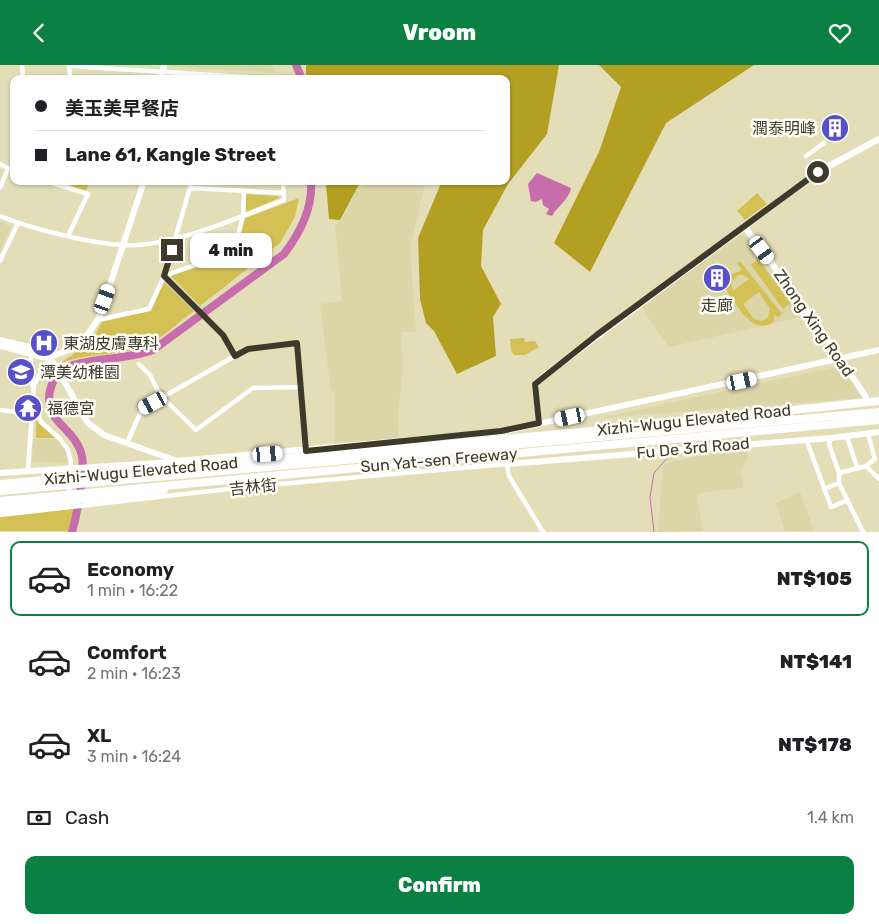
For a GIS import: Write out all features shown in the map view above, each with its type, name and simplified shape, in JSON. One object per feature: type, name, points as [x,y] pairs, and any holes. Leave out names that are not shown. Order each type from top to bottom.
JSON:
[{"type":"highway","name":"Xizhi-Wugu Elevated Road","points":[[0,484],[593,431],[879,401]]},
{"type":"highway","name":"Sun Yat-sen Freeway","points":[[0,491],[879,412]]},
{"type":"highway","name":"Sun Yat-sen Freeway","points":[[0,501],[287,473],[879,420]]},
{"type":"highway","name":"Xizhi-Wugu Elevated Road","points":[[0,509],[287,473]]},
{"type":"street","points":[[70,66],[190,75]]},
{"type":"street","points":[[539,423],[535,384],[598,334],[818,172],[879,139]]},
{"type":"street","points":[[806,156],[824,143]]},
{"type":"street","points":[[0,165],[8,169],[0,188]]},
{"type":"street","points":[[65,185],[88,194],[68,236]]},
{"type":"street","points":[[0,346],[50,357],[72,349],[83,340],[97,320],[143,185]]},
{"type":"street","points":[[97,320],[149,309],[164,276],[191,185]]},
{"type":"street","points":[[0,216],[18,223],[68,236],[123,245],[176,237],[284,200],[283,185]]},
{"type":"street","points":[[191,188],[284,193]]},
{"type":"street","points":[[164,276],[234,251],[243,215],[244,192]]},
{"type":"street","points":[[0,261],[18,223]]},
{"type":"street","name":"Zhong Xing Road","points":[[744,226],[842,359],[866,397]]},
{"type":"street","points":[[164,276],[223,335],[235,356]]},
{"type":"street","points":[[0,340],[45,351],[88,423],[104,435],[177,461]]},
{"type":"street","points":[[127,443],[142,409],[248,349],[297,343],[299,387],[306,451]]},
{"type":"street","points":[[0,473],[306,451],[501,431],[879,351]]},
{"type":"street","points":[[28,470],[33,398],[30,380],[31,354]]},
{"type":"street","points":[[33,389],[50,357]]},
{"type":"street","points":[[139,364],[150,375],[160,395],[196,430],[253,388],[299,387]]},
{"type":"street","points":[[33,398],[41,422],[60,439],[68,450],[71,462],[70,507]]},
{"type":"street","points":[[0,410],[31,414]]},
{"type":"street","name":"Fu De 3rd Road","points":[[507,464],[847,437],[879,432]]},
{"type":"street","points":[[839,473],[866,466],[877,457],[868,434]]},
{"type":"street","points":[[847,437],[857,467]]},
{"type":"street","points":[[831,438],[829,444],[839,473],[839,483],[863,531]]},
{"type":"street","points":[[808,444],[830,507],[848,500]]},
{"type":"street","points":[[507,464],[509,476],[543,531]]},
{"type":"street","name":"吉林街","points":[[0,515],[273,485],[507,464]]},
{"type":"street","points":[[866,466],[879,479]]},
{"type":"street","points":[[824,489],[839,483]]},
{"type":"shaded area","points":[[170,65],[273,65],[276,73],[170,66]]},
{"type":"shaded area","points":[[306,65],[559,65],[547,134],[510,181],[510,75],[306,75]]},
{"type":"shaded area","points":[[599,65],[754,65],[666,123],[590,272],[554,243],[599,152],[621,87]]},
{"type":"shaded area","points":[[537,173],[571,188],[552,216],[546,214],[549,209],[543,205],[542,199],[536,202],[531,201],[528,184]]},
{"type":"shaded area","points":[[66,185],[88,185],[86,191]]},
{"type":"shaded area","points":[[326,185],[359,185],[340,220],[329,219]]},
{"type":"shaded area","points":[[363,185],[425,185],[410,248],[416,332],[401,332],[403,369],[398,412],[399,433],[395,440],[335,445],[334,392],[331,391],[320,304],[342,301],[335,225],[341,221],[356,191]]},
{"type":"shaded area","points":[[440,185],[507,185],[483,230],[481,266],[501,304],[493,317],[496,356],[457,374],[434,331],[426,323],[420,299],[418,238]]},
{"type":"shaded area","points":[[757,193],[767,204],[745,220],[737,211]]},
{"type":"shaded area","points":[[246,194],[278,196],[279,198],[246,212]]},
{"type":"shaded area","points":[[299,198],[295,217],[280,243],[200,306],[171,276],[235,253],[245,218]]},
{"type":"shaded area","points":[[0,222],[11,227],[0,251]]},
{"type":"shaded area","points":[[743,234],[762,256],[758,259],[802,317],[669,347],[645,313],[643,307],[670,285]]},
{"type":"shaded area","points":[[758,259],[791,303],[783,309],[751,265]]},
{"type":"shaded area","points":[[740,261],[782,314],[779,317],[774,315],[774,321],[766,325],[752,322],[745,317],[725,288],[728,276],[742,270],[737,263]],"holes":[[[738,275],[743,275],[749,279],[733,291],[731,282]],[[759,292],[770,309],[768,317],[762,321],[754,319],[743,304]]]},
{"type":"shaded area","points":[[164,282],[194,311],[159,338],[144,346],[126,351],[68,360],[59,364],[91,342],[102,322],[151,310]]},
{"type":"shaded area","points":[[524,338],[525,342],[535,341],[539,347],[525,355],[514,355],[511,351],[510,339]]},
{"type":"shaded area","points":[[841,366],[862,398],[600,418]]},
{"type":"shaded area","points":[[36,420],[55,438],[36,438]]},
{"type":"shaded area","points":[[33,439],[57,439],[65,449],[68,463],[32,462]]},
{"type":"shaded area","points":[[745,445],[748,458],[740,472],[744,487],[697,494],[703,531],[658,532],[663,464]]},
{"type":"shaded area","points":[[800,492],[814,531],[785,531],[776,503]]},
{"type":"shaded area","points":[[69,508],[75,510],[69,531],[0,531],[0,516]]},
{"type":"waterway","points":[[296,65],[300,75]]},
{"type":"waterway","points":[[72,532],[78,505],[83,463],[78,446],[53,415],[50,407],[49,397],[55,378],[70,366],[80,363],[153,350],[284,254],[300,229],[308,210],[311,185]]},
{"type":"waterway","points":[[654,532],[650,497],[654,473],[670,455]]},
{"type":"place","name":"潤泰明峰","points":[[835,128]]},
{"type":"place","name":"走廊","points":[[717,278]]},
{"type":"place","name":"東湖皮膚專科","points":[[44,343]]},
{"type":"place","name":"潭美幼稚園","points":[[21,372]]},
{"type":"place","name":"福德宮","points":[[28,408]]},
{"type":"route","points":[[172,250],[164,276],[223,335],[235,356],[248,349],[297,343],[299,387],[306,451],[501,431],[539,423],[535,384],[598,334],[818,172]]}]
